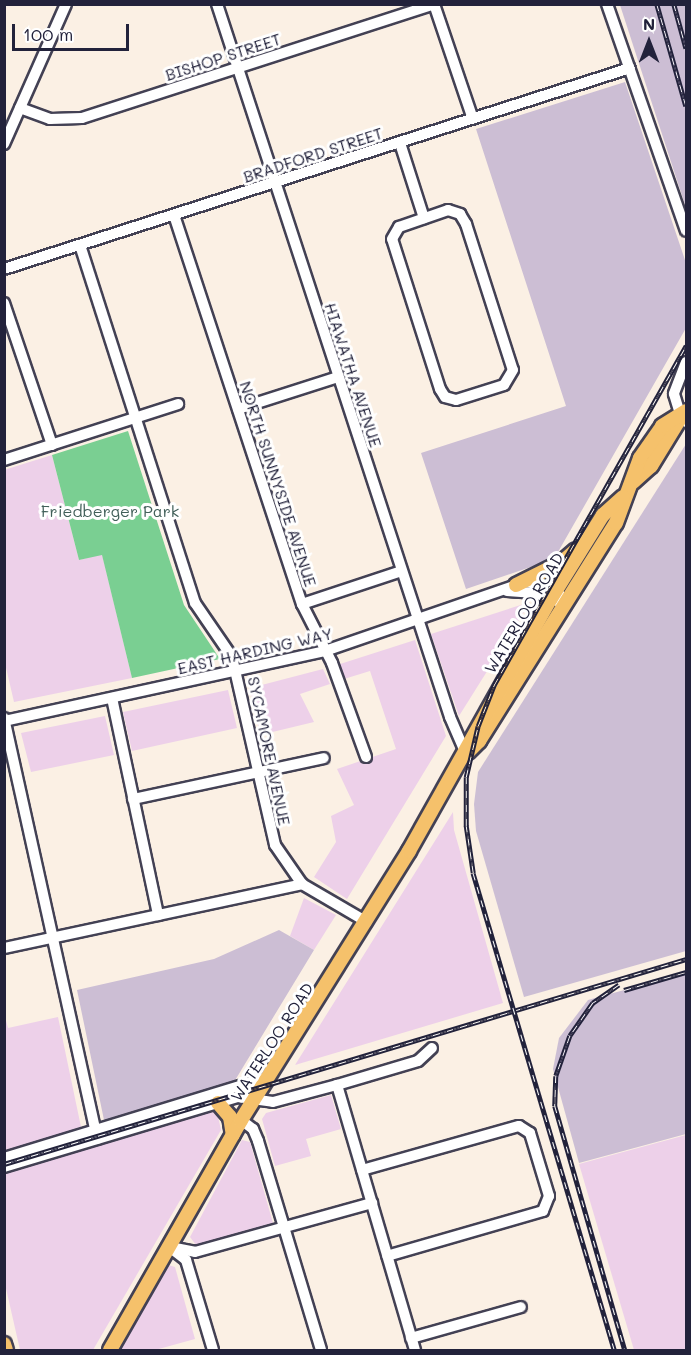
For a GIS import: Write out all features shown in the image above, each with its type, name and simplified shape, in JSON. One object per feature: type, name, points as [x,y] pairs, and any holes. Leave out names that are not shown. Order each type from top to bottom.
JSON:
[{"type":"main road","name":"WATERLOO ROAD","points":[[110,1350],[241,1120],[366,922],[466,754],[479,741],[616,523],[623,497],[632,482],[640,458],[662,426],[685,416]]},
{"type":"main road","name":"WATERLOO ROAD","points":[[466,754],[471,735],[553,595],[603,515],[623,497]]},
{"type":"main road","points":[[511,588],[562,562],[587,541]]},
{"type":"main road","points":[[218,1103],[230,1117],[233,1135]]},
{"type":"main road","points":[[4,1344],[6,1350]]},
{"type":"street","points":[[4,144],[66,4]]},
{"type":"street","name":"HIAWATHA AVENUE","points":[[217,4],[418,621],[466,754]]},
{"type":"street","points":[[434,4],[473,120]]},
{"type":"street","name":"BISHOP STREET","points":[[20,108],[50,119],[82,118],[434,4]]},
{"type":"street","points":[[607,4],[687,231]]},
{"type":"street","name":"BRADFORD STREET","points":[[4,268],[630,68]]},
{"type":"street","points":[[400,143],[424,218]]},
{"type":"street","points":[[453,210],[466,224],[513,370],[509,381],[452,400],[440,389],[392,239],[399,227],[424,218],[453,210]]},
{"type":"street","name":"NORTH SUNNYSIDE AVENUE","points":[[174,215],[302,604],[325,651],[366,757]]},
{"type":"street","name":"SYCAMORE AVENUE","points":[[80,245],[195,603],[231,655],[275,845],[302,884],[366,922]]},
{"type":"street","points":[[4,303],[52,445]]},
{"type":"street","points":[[685,416],[674,394],[687,362]]},
{"type":"street","points":[[238,409],[338,377]]},
{"type":"street","points":[[4,460],[178,404]]},
{"type":"street","points":[[302,604],[402,571]]},
{"type":"street","name":"EAST HARDING WAY","points":[[5,720],[325,651],[533,582],[553,595]]},
{"type":"street","points":[[553,595],[566,604]]},
{"type":"street","points":[[112,698],[158,915]]},
{"type":"street","points":[[5,720],[95,1135]]},
{"type":"street","points":[[133,799],[324,758]]},
{"type":"street","points":[[4,948],[302,884]]},
{"type":"street","points":[[4,1158],[238,1097],[273,1102],[418,1062],[432,1048]]},
{"type":"street","points":[[4,1167],[269,1077]]},
{"type":"street","points":[[337,1085],[415,1350]]},
{"type":"street","points":[[241,1120],[258,1141],[321,1350]]},
{"type":"street","points":[[362,1170],[526,1127],[549,1204],[543,1211],[387,1256]]},
{"type":"street","points":[[170,1247],[195,1252],[372,1203]]},
{"type":"street","points":[[170,1247],[186,1260],[213,1350]]},
{"type":"street","points":[[411,1338],[521,1307]]},
{"type":"shaded area","points":[[620,5],[686,5],[686,208]]},
{"type":"shaded area","points":[[625,82],[686,263],[686,328],[554,559],[466,589],[421,453],[566,406],[476,129]]},
{"type":"shaded area","points":[[686,444],[686,951],[524,997],[476,831],[474,804],[478,772]]},
{"type":"shaded area","points":[[52,455],[79,560],[102,554],[132,678],[14,702],[4,659],[4,470]]},
{"type":"shaded area","points":[[530,602],[491,665],[459,716],[431,634]]},
{"type":"shaded area","points":[[415,640],[446,736],[347,899],[314,877],[336,842],[331,816],[354,805],[337,769],[396,749],[370,671],[344,679],[337,665]]},
{"type":"shaded area","points":[[323,669],[330,684],[300,694],[314,722],[260,735],[250,688]]},
{"type":"shaded area","points":[[228,690],[237,728],[132,751],[123,712]]},
{"type":"shaded area","points":[[105,716],[114,755],[31,772],[21,733]]},
{"type":"shaded area","points":[[453,812],[454,830],[503,1003],[295,1065]]},
{"type":"shaded area","points":[[304,898],[336,915],[314,950],[290,936]]},
{"type":"shaded area","points":[[279,930],[314,950],[234,1082],[104,1120],[77,990],[214,959]]},
{"type":"shaded area","points":[[686,973],[686,1134],[579,1163],[553,1069],[559,1038],[588,1000]]},
{"type":"shaded area","points":[[4,1013],[8,1028],[58,1017],[81,1127],[5,1152]]},
{"type":"shaded area","points":[[331,1095],[341,1129],[306,1139],[311,1156],[275,1166],[262,1119],[266,1113]]},
{"type":"shaded area","points":[[208,1111],[217,1112],[221,1130],[93,1350],[20,1350],[5,1284],[4,1168]]},
{"type":"shaded area","points":[[686,1135],[686,1350],[634,1350],[579,1164]]},
{"type":"shaded area","points":[[242,1140],[250,1142],[273,1223],[196,1245],[190,1237]]},
{"type":"shaded area","points":[[168,1265],[175,1267],[195,1339],[155,1350],[120,1350]]},
{"type":"green space","name":"Friedberger Park","points":[[128,431],[184,605],[220,659],[132,678],[102,555],[79,560],[52,455]]},
{"type":"railway","points":[[657,4],[686,106]]},
{"type":"railway","points":[[674,4],[686,48]]},
{"type":"railway","points":[[614,1350],[473,873],[466,826],[466,777],[478,726],[494,685],[686,345]]},
{"type":"railway","points":[[4,1164],[686,959]]},
{"type":"railway","points":[[624,990],[686,972]]},
{"type":"railway","points":[[619,985],[593,1003],[570,1036],[556,1076],[555,1106],[625,1350]]}]
